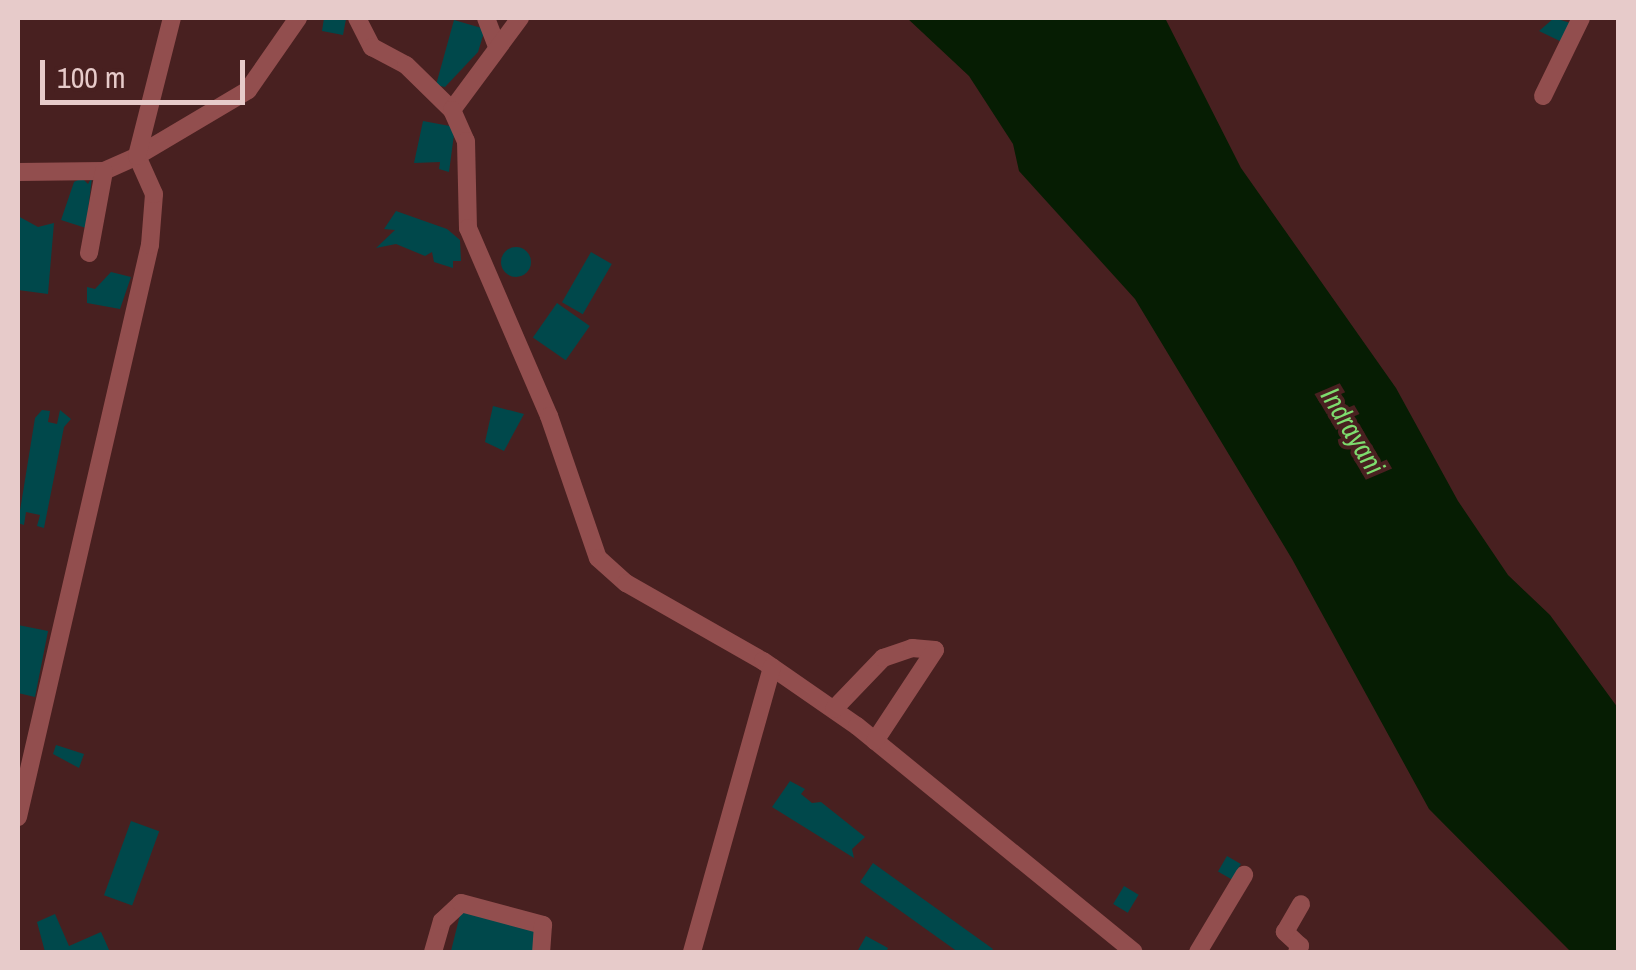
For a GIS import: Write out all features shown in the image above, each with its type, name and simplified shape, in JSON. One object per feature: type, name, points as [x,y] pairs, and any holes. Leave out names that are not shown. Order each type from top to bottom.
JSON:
[{"type":"street","points":[[18,817],[150,244],[154,194],[137,156],[172,18]]},
{"type":"street","points":[[18,172],[104,171],[137,156],[248,90],[298,18]]},
{"type":"street","points":[[358,18],[372,47],[406,65],[452,110],[466,141],[468,228],[550,416],[598,558],[626,583],[772,667],[834,709],[1134,952]]},
{"type":"street","points":[[486,18],[496,44]]},
{"type":"street","points":[[452,110],[496,44],[520,18]]},
{"type":"street","points":[[1543,96],[1581,18]]},
{"type":"street","points":[[89,254],[104,171]]},
{"type":"street","points":[[834,709],[865,671],[905,650],[935,650],[928,669],[875,741]]},
{"type":"street","points":[[692,952],[772,667]]},
{"type":"street","points":[[1198,952],[1244,875]]},
{"type":"street","points":[[433,952],[442,921],[461,903],[543,925],[541,952]]},
{"type":"street","points":[[1297,952],[1300,946],[1285,932],[1301,904]]},
{"type":"water","name":"Indrayani","points":[[907,18],[1165,18],[1241,168],[1396,388],[1458,501],[1508,575],[1550,615],[1618,708],[1618,952],[1571,952],[1429,809],[1292,559],[1135,299],[1019,171],[1013,144],[969,76]]},
{"type":"building","points":[[324,18],[346,19],[343,35],[322,31]]},
{"type":"building","points":[[1554,18],[1574,24],[1564,43],[1539,31]]},
{"type":"building","points":[[454,20],[485,29],[478,52],[445,87],[436,85]]},
{"type":"building","points":[[423,121],[455,127],[449,172],[439,169],[440,162],[414,163]]},
{"type":"building","points":[[92,177],[86,228],[61,220],[74,182],[82,178],[88,184]]},
{"type":"building","points":[[396,211],[447,229],[460,240],[461,261],[453,261],[453,268],[434,262],[432,252],[425,256],[396,244],[376,248],[395,230],[384,229]]},
{"type":"building","points":[[18,216],[38,227],[54,223],[48,294],[18,290]]},
{"type":"building","points":[[516,247],[527,251],[531,262],[527,273],[516,277],[505,273],[501,262],[505,251]]},
{"type":"building","points":[[591,252],[612,264],[583,314],[562,302]]},
{"type":"building","points":[[111,272],[131,277],[120,309],[87,303],[87,287],[95,289]]},
{"type":"building","points":[[557,303],[590,326],[566,360],[533,337]]},
{"type":"building","points":[[493,406],[524,414],[504,451],[485,442]]},
{"type":"building","points":[[42,410],[50,411],[48,422],[57,424],[60,410],[71,419],[64,427],[44,528],[37,526],[40,515],[26,512],[24,525],[18,523],[35,418]]},
{"type":"building","points":[[18,625],[48,631],[35,697],[18,693]]},
{"type":"building","points":[[56,745],[84,754],[79,768],[53,754]]},
{"type":"building","points":[[790,781],[805,789],[801,794],[812,803],[821,802],[865,837],[852,849],[854,858],[772,807]]},
{"type":"building","points":[[131,821],[159,831],[132,905],[104,895]]},
{"type":"building","points":[[1227,856],[1241,864],[1232,880],[1218,872]]},
{"type":"building","points":[[873,863],[993,949],[958,952],[860,882]]},
{"type":"building","points":[[1124,886],[1139,895],[1128,913],[1113,904]]},
{"type":"building","points":[[461,911],[539,930],[533,952],[451,951]]},
{"type":"building","points":[[55,914],[69,946],[101,932],[110,952],[45,952],[37,922]]},
{"type":"building","points":[[866,936],[888,948],[886,952],[857,952]]}]
